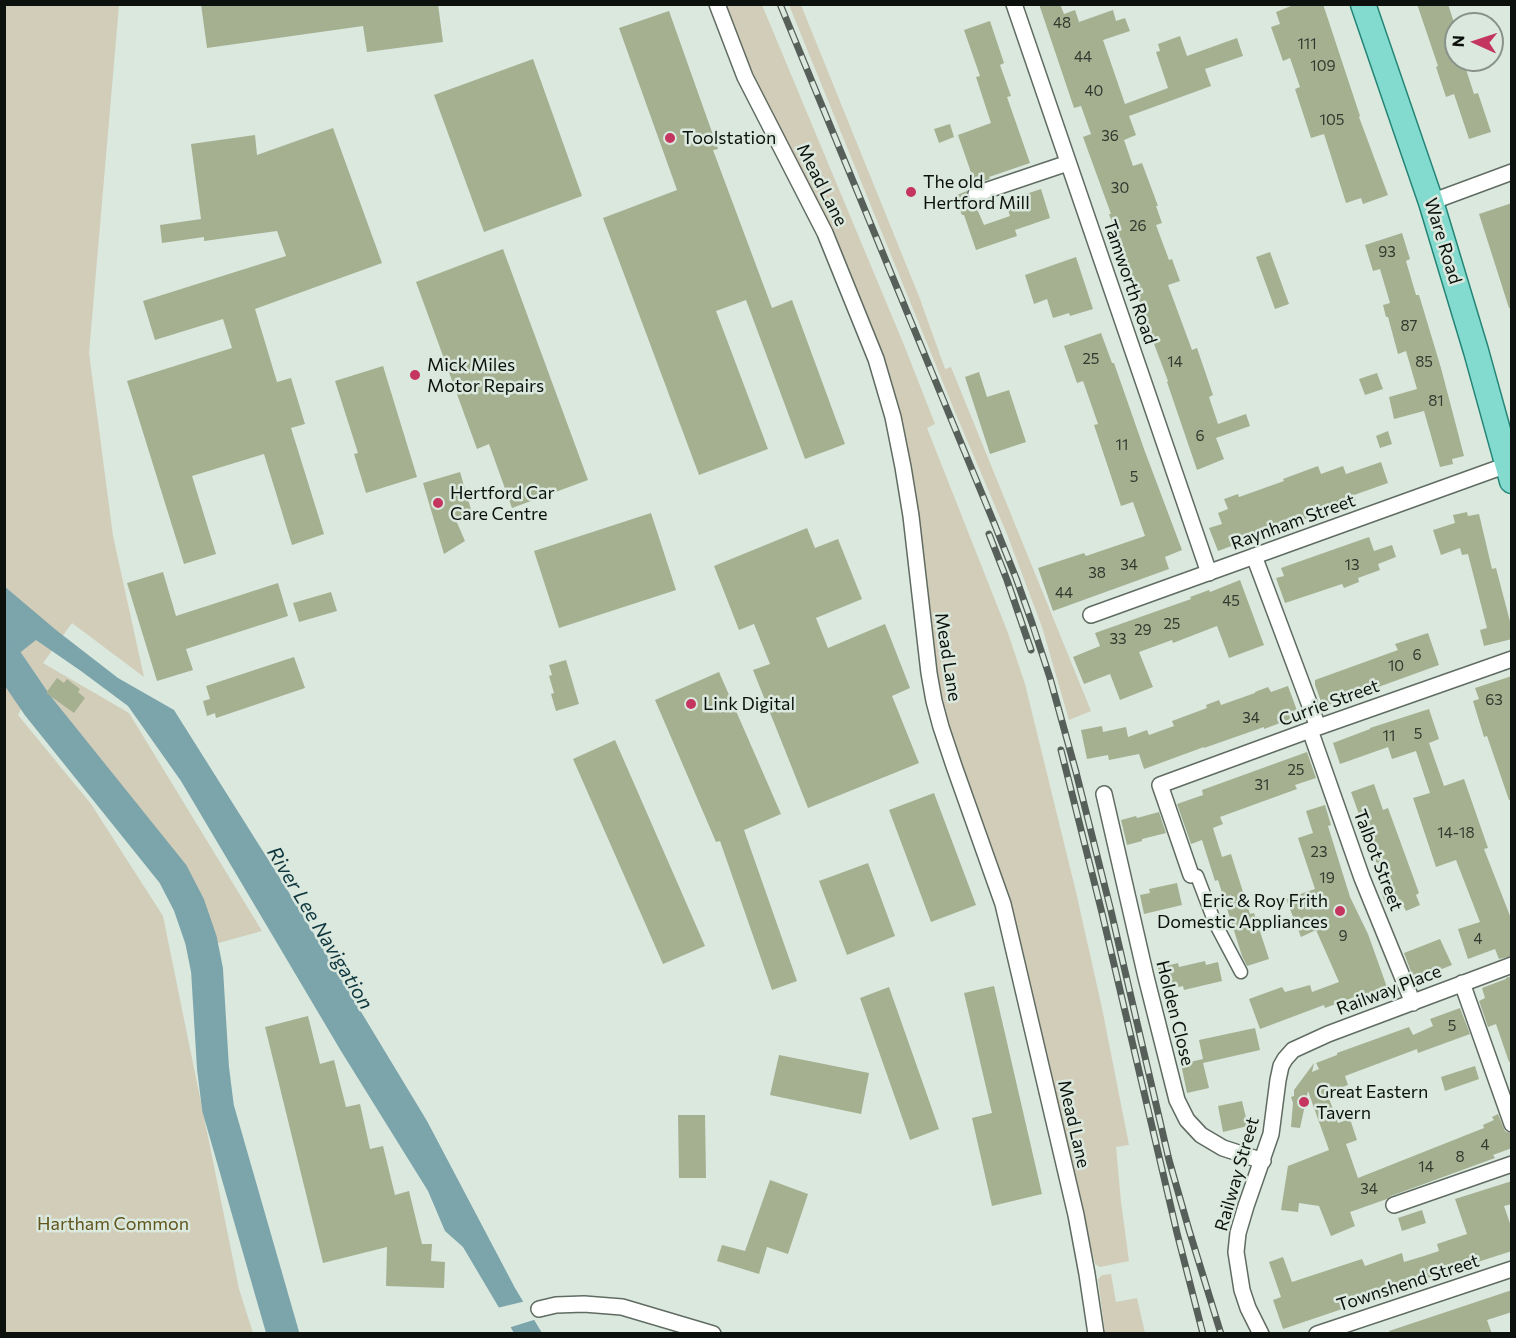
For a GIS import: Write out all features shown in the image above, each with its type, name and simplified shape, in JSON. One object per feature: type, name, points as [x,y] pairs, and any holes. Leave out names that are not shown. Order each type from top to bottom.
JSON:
[{"type":"main road","name":"Ware Road","points":[[1363,4],[1431,202],[1476,351],[1509,473]]},
{"type":"street","name":"Mead Lane","points":[[717,4],[745,77],[825,233],[876,359],[893,417],[911,516],[934,701],[950,756],[1003,904],[1076,1215],[1095,1334]]},
{"type":"street","name":"Tamworth Road","points":[[1014,4],[1209,573]]},
{"type":"street","points":[[976,194],[1068,163]]},
{"type":"street","points":[[1431,202],[1512,172]]},
{"type":"street","name":"Raynham Street","points":[[1091,615],[1254,556],[1509,473]]},
{"type":"street","name":"Talbot Street","points":[[1254,556],[1314,729],[1362,878],[1413,1003]]},
{"type":"street","name":"Currie Street","points":[[1191,874],[1160,785],[1512,659]]},
{"type":"street","name":"Holden Close","points":[[1104,794],[1177,1100],[1187,1120],[1201,1135],[1223,1148],[1263,1161]]},
{"type":"street","points":[[1191,874],[1197,876],[1215,923],[1241,972]]},
{"type":"street","name":"Railway Place","points":[[1285,1059],[1293,1050],[1313,1040],[1512,965]]},
{"type":"street","points":[[1462,983],[1512,1124]]},
{"type":"street","name":"Railway Street","points":[[1261,1334],[1242,1290],[1236,1252],[1243,1215],[1271,1134],[1278,1080],[1285,1059]]},
{"type":"street","points":[[1394,1205],[1512,1164]]},
{"type":"street","name":"Townshend Street","points":[[1317,1334],[1512,1269]]},
{"type":"street","points":[[539,1310],[556,1305],[584,1304],[622,1307],[713,1334]]},
{"type":"green space","name":"Hartham Common","points":[[5,5],[119,5],[89,353],[113,536],[144,677],[72,623],[43,663],[129,713],[262,931],[211,945],[203,911],[178,865],[132,805],[33,685],[18,715],[91,804],[163,916],[239,1289],[253,1333],[5,1334]]},
{"type":"green space","points":[[724,5],[762,5],[935,424],[927,428],[1008,633],[1025,684],[1076,892],[1129,1145],[1116,1147],[1129,1261],[1100,1267],[1095,1264],[1008,897],[957,756],[946,718],[937,672],[914,492],[903,431],[889,378],[874,334],[834,236],[752,72]]},
{"type":"green space","points":[[789,5],[801,5],[920,299],[945,369],[951,367],[1091,711],[1069,720],[1042,627],[1007,534]]},
{"type":"green space","points":[[1111,1274],[1116,1302],[1137,1298],[1145,1333],[1105,1333],[1098,1279],[1102,1275]]},
{"type":"water","points":[[4,586],[118,678],[174,710],[288,891],[427,1121],[515,1288],[542,1333],[514,1333],[463,1247],[445,1231],[428,1191],[341,1051],[181,781],[128,706],[36,640],[8,662],[5,660]]},
{"type":"pier","points":[[526,1301],[537,1319],[508,1328],[497,1308]]},
{"type":"building","points":[[201,4],[438,4],[443,42],[367,52],[363,26],[207,48]]},
{"type":"building","points":[[1039,4],[1060,4],[1064,14],[1075,10],[1079,22],[1113,10],[1116,21],[1125,18],[1130,31],[1103,40],[1125,104],[1168,88],[1156,52],[1160,51],[1158,44],[1180,36],[1187,56],[1237,38],[1243,56],[1205,69],[1211,86],[1129,116],[1136,135],[1124,140],[1133,166],[1142,163],[1158,206],[1156,206],[1162,223],[1156,225],[1169,260],[1172,259],[1180,281],[1168,285],[1192,350],[1197,348],[1213,395],[1209,397],[1218,424],[1246,414],[1250,426],[1216,438],[1224,459],[1197,470],[1083,137],[1091,134],[1081,106],[1074,108]]},
{"type":"building","points":[[1296,4],[1323,4],[1359,117],[1388,195],[1363,204],[1361,198],[1346,203],[1324,134],[1311,138],[1295,89],[1300,87],[1290,58],[1283,61],[1271,27],[1280,24],[1276,12]]},
{"type":"building","points":[[1417,4],[1448,4],[1451,12],[1444,12],[1444,72],[1467,72],[1474,94],[1478,93],[1491,132],[1469,139],[1454,94],[1446,97],[1436,67],[1438,66]]},
{"type":"building","points":[[669,11],[718,149],[713,150],[772,308],[792,300],[845,444],[805,459],[746,300],[716,311],[768,449],[699,475],[603,218],[677,190],[619,28]]},
{"type":"building","points":[[990,21],[1004,63],[1000,65],[1011,96],[1007,97],[1030,163],[975,184],[958,135],[991,123],[976,77],[980,76],[964,30]]},
{"type":"building","points":[[533,59],[582,196],[484,232],[434,95]]},
{"type":"building","points":[[950,124],[954,137],[939,143],[934,129]]},
{"type":"building","points":[[333,128],[382,263],[255,309],[277,382],[291,378],[305,424],[291,428],[324,534],[292,545],[264,454],[192,476],[216,554],[184,564],[127,381],[232,348],[223,319],[155,340],[143,301],[286,256],[277,231],[204,241],[204,237],[162,243],[160,225],[201,219],[191,144],[255,135],[257,155]]},
{"type":"building","points":[[1041,189],[1050,218],[1015,230],[1017,236],[976,250],[964,215],[954,196],[967,191],[967,198],[975,204],[984,225],[1010,216],[1005,201]]},
{"type":"building","points":[[1512,203],[1512,308],[1509,308],[1479,214]]},
{"type":"building","points":[[1402,233],[1410,259],[1406,261],[1441,368],[1464,456],[1452,459],[1453,464],[1440,467],[1424,411],[1394,419],[1389,397],[1417,389],[1406,351],[1398,354],[1383,305],[1390,303],[1380,269],[1373,271],[1365,245]]},
{"type":"building","points":[[503,249],[588,480],[512,508],[489,444],[477,449],[416,282]]},
{"type":"building","points":[[1270,252],[1289,304],[1275,309],[1256,257]]},
{"type":"building","points":[[1076,257],[1093,309],[1053,318],[1047,299],[1034,304],[1025,275]]},
{"type":"building","points":[[1101,333],[1182,550],[1165,557],[1169,569],[1053,611],[1038,568],[1084,553],[1086,556],[1145,536],[1133,502],[1121,506],[1094,425],[1098,424],[1083,381],[1077,383],[1064,346]]},
{"type":"building","points":[[383,366],[417,477],[366,493],[354,454],[358,453],[335,381]]},
{"type":"building","points":[[979,372],[987,397],[1009,390],[1026,442],[990,454],[965,377]]},
{"type":"building","points":[[1377,373],[1383,389],[1365,395],[1359,379]]},
{"type":"building","points":[[1388,431],[1392,444],[1380,448],[1376,436]]},
{"type":"building","points":[[1381,462],[1388,483],[1354,495],[1356,500],[1218,551],[1209,528],[1222,524],[1218,513],[1228,509],[1224,499],[1238,494],[1239,497],[1318,466],[1321,474],[1343,466],[1346,474]]},
{"type":"building","points":[[460,472],[472,513],[455,518],[465,541],[444,554],[423,483]]},
{"type":"building","points":[[1467,512],[1468,516],[1479,514],[1492,569],[1496,568],[1512,629],[1512,639],[1484,646],[1480,630],[1487,628],[1468,554],[1462,555],[1460,548],[1441,555],[1433,530],[1455,523],[1453,515]]},
{"type":"building","points":[[651,513],[676,590],[559,628],[534,551]]},
{"type":"building","points":[[807,528],[815,548],[838,539],[862,599],[816,618],[828,648],[885,624],[910,688],[892,696],[919,763],[808,808],[753,670],[770,664],[754,624],[739,630],[714,566]]},
{"type":"building","points":[[1369,537],[1374,551],[1392,545],[1396,557],[1378,564],[1380,570],[1358,578],[1359,582],[1344,588],[1342,584],[1285,603],[1276,578],[1284,576],[1281,568]]},
{"type":"building","points":[[163,572],[176,616],[278,583],[288,616],[186,649],[193,670],[157,681],[127,583]]},
{"type":"building","points":[[1240,580],[1264,645],[1229,658],[1217,626],[1173,643],[1172,640],[1139,652],[1153,687],[1120,700],[1110,674],[1084,684],[1073,657],[1100,646],[1095,633]]},
{"type":"building","points":[[331,592],[337,611],[299,622],[293,603]]},
{"type":"building","points":[[1428,633],[1439,665],[1323,707],[1315,680],[1398,650],[1395,644]]},
{"type":"building","points":[[294,657],[305,688],[216,718],[215,713],[207,716],[203,701],[210,699],[206,686]]},
{"type":"building","points":[[566,660],[579,704],[556,711],[551,694],[554,693],[549,676],[552,675],[549,665]]},
{"type":"building","points":[[719,672],[781,814],[744,830],[797,981],[772,990],[720,841],[716,842],[655,700]]},
{"type":"building","points":[[1512,676],[1512,800],[1509,800],[1487,736],[1484,737],[1473,701],[1479,699],[1475,688]]},
{"type":"building","points":[[57,678],[64,683],[67,679],[80,689],[78,692],[85,698],[74,713],[46,693]]},
{"type":"building","points":[[1288,686],[1299,716],[1264,729],[1264,727],[1144,769],[1139,754],[1109,760],[1108,755],[1087,759],[1081,730],[1102,726],[1103,732],[1126,727],[1128,737],[1147,730],[1149,735],[1174,726],[1172,721],[1207,708],[1206,705],[1219,700],[1221,705],[1268,687],[1271,692]]},
{"type":"building","points":[[1429,709],[1439,739],[1429,743],[1444,786],[1464,779],[1488,848],[1484,849],[1512,921],[1512,956],[1499,959],[1495,949],[1468,959],[1458,929],[1480,922],[1456,860],[1436,867],[1413,798],[1430,793],[1416,751],[1392,759],[1388,747],[1340,764],[1333,743]]},
{"type":"building","points":[[615,740],[705,946],[663,964],[573,759]]},
{"type":"building","points":[[1307,752],[1316,778],[1295,785],[1297,789],[1220,817],[1223,824],[1213,828],[1222,857],[1231,854],[1250,914],[1254,913],[1269,959],[1247,966],[1202,840],[1191,844],[1177,804],[1203,795],[1202,790]]},
{"type":"building","points":[[1374,784],[1383,810],[1388,808],[1419,893],[1416,895],[1420,905],[1406,911],[1400,899],[1386,905],[1381,892],[1386,890],[1351,792]]},
{"type":"building","points":[[934,793],[976,905],[931,922],[889,810]]},
{"type":"building","points":[[1325,805],[1331,825],[1328,826],[1350,897],[1368,934],[1388,990],[1367,998],[1365,993],[1325,1008],[1324,1005],[1260,1029],[1249,999],[1282,987],[1285,992],[1310,985],[1312,992],[1339,982],[1316,930],[1301,937],[1286,899],[1315,889],[1298,838],[1313,833],[1306,811]]},
{"type":"building","points":[[1159,812],[1166,833],[1127,845],[1121,820]]},
{"type":"building","points":[[868,863],[895,936],[847,955],[819,881]]},
{"type":"building","points":[[1177,883],[1182,905],[1144,914],[1140,895],[1150,893],[1149,889]]},
{"type":"building","points":[[1440,939],[1452,965],[1414,980],[1404,953]]},
{"type":"building","points":[[1205,961],[1206,965],[1218,962],[1222,981],[1184,990],[1183,986],[1174,988],[1173,983],[1162,986],[1158,968],[1178,963],[1179,967]]},
{"type":"building","points":[[1512,976],[1512,1061],[1509,1062],[1496,1024],[1488,1027],[1479,1001],[1485,998],[1482,988]]},
{"type":"building","points":[[994,986],[1042,1194],[992,1206],[972,1118],[992,1113],[964,993]]},
{"type":"building","points":[[889,987],[939,1129],[910,1140],[860,998]]},
{"type":"building","points":[[1460,1008],[1470,1034],[1418,1053],[1417,1049],[1345,1076],[1348,1085],[1327,1093],[1338,1123],[1350,1119],[1357,1140],[1346,1144],[1358,1178],[1484,1128],[1483,1125],[1494,1120],[1492,1117],[1498,1114],[1505,1131],[1512,1134],[1512,1148],[1493,1155],[1495,1158],[1350,1212],[1355,1226],[1331,1236],[1319,1206],[1299,1203],[1298,1212],[1281,1210],[1288,1166],[1329,1150],[1308,1091],[1300,1128],[1291,1127],[1293,1103],[1291,1097],[1294,1096],[1294,1090],[1314,1063],[1312,1072],[1319,1069],[1316,1063],[1337,1055],[1337,1053],[1409,1027],[1413,1035],[1433,1026],[1430,1019]]},
{"type":"building","points":[[308,1016],[320,1064],[334,1060],[346,1107],[360,1104],[370,1149],[383,1146],[395,1195],[409,1191],[422,1244],[432,1244],[431,1261],[445,1262],[444,1288],[386,1286],[387,1247],[323,1263],[265,1027]]},
{"type":"building","points":[[1255,1028],[1260,1050],[1203,1063],[1209,1088],[1187,1093],[1181,1064],[1203,1059],[1199,1040]]},
{"type":"building","points":[[779,1055],[869,1073],[861,1114],[770,1095]]},
{"type":"building","points":[[1475,1066],[1479,1079],[1445,1091],[1441,1077]]},
{"type":"building","points":[[1242,1101],[1248,1126],[1223,1132],[1218,1106]]},
{"type":"building","points":[[678,1115],[705,1115],[706,1178],[679,1178]]},
{"type":"building","points":[[770,1180],[808,1194],[788,1254],[767,1247],[759,1274],[717,1261],[722,1245],[745,1251]]},
{"type":"building","points":[[1512,1181],[1512,1204],[1504,1206],[1512,1229],[1512,1251],[1415,1282],[1416,1284],[1283,1329],[1273,1300],[1281,1297],[1269,1262],[1283,1257],[1292,1282],[1362,1259],[1365,1266],[1402,1253],[1404,1262],[1439,1251],[1437,1244],[1467,1234],[1455,1199]]},
{"type":"building","points":[[1422,1210],[1426,1223],[1402,1231],[1398,1218]]},
{"type":"building","points":[[1512,1290],[1512,1312],[1487,1320],[1492,1334],[1390,1334],[1389,1331]]},
{"type":"waterway","points":[[8,662],[38,706],[173,874],[189,905],[201,940],[207,970],[213,1068],[218,1108],[283,1334]]},
{"type":"railway","points":[[780,4],[994,523],[1032,623],[1076,772],[1169,1160],[1221,1334]]},
{"type":"railway","points":[[989,534],[1031,650]]},
{"type":"railway","points":[[1061,750],[1203,1334]]},
{"type":"place","name":"Toolstation","points":[[670,138]]},
{"type":"place","name":"The old Hertford Mill","points":[[911,192]]},
{"type":"place","name":"Mick Miles Motor Repairs","points":[[415,375]]},
{"type":"place","name":"Hertford Car Care Centre","points":[[438,503]]},
{"type":"place","name":"Link Digital","points":[[691,704]]},
{"type":"place","name":"Eric & Roy Frith Domestic Appliances","points":[[1340,911]]},
{"type":"place","name":"Great Eastern Tavern","points":[[1304,1102]]},
{"type":"water label","name":"River Lee Navigation","points":[[320,928]]}]
